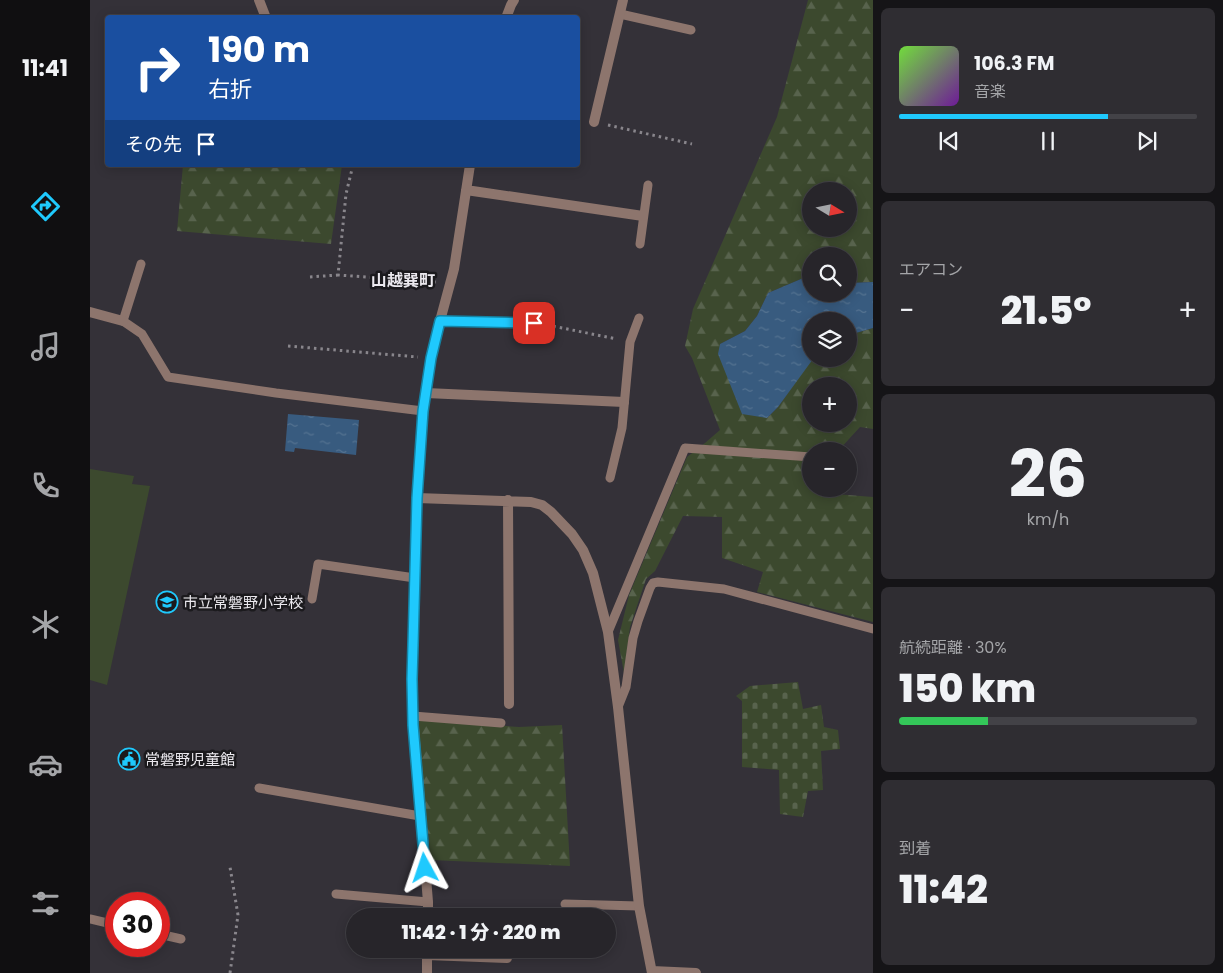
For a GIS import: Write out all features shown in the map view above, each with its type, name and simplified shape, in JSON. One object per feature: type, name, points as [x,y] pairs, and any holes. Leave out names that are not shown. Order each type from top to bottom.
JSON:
[{"type":"street","points":[[260,0],[265,15]]},
{"type":"street","points":[[507,15],[514,0]]},
{"type":"street","points":[[594,122],[623,0]]},
{"type":"street","points":[[428,908],[413,716],[412,679],[417,498],[423,411],[431,358],[454,269],[470,167]]},
{"type":"street","points":[[466,190],[643,216]]},
{"type":"street","points":[[90,312],[123,321]]},
{"type":"street","points":[[426,393],[624,402]]},
{"type":"street","points":[[417,498],[531,502],[552,512],[584,550],[593,573],[608,632],[618,707],[639,906],[652,972],[696,973]]},
{"type":"street","points":[[508,500],[509,704]]},
{"type":"street","points":[[427,958],[427,973]]},
{"type":"lane","points":[[620,14],[692,30]]},
{"type":"lane","points":[[640,244],[648,185]]},
{"type":"lane","points":[[141,264],[123,321],[142,334],[168,377],[276,393],[423,411]]},
{"type":"lane","points":[[610,478],[622,428],[630,342],[639,318]]},
{"type":"lane","points":[[440,321],[534,323]]},
{"type":"lane","points":[[608,632],[685,448],[802,456]]},
{"type":"lane","points":[[312,599],[318,564],[415,578]]},
{"type":"lane","points":[[618,707],[626,687],[633,638],[653,583],[724,589],[873,629]]},
{"type":"lane","points":[[413,716],[501,723]]},
{"type":"lane","points":[[260,788],[420,816]]},
{"type":"lane","points":[[336,894],[428,902]]},
{"type":"lane","points":[[565,904],[639,906]]},
{"type":"lane","points":[[90,919],[105,922]]},
{"type":"lane","points":[[170,936],[181,939]]},
{"type":"path","points":[[594,122],[692,144]]},
{"type":"path","points":[[338,276],[346,194],[352,167]]},
{"type":"path","points":[[310,277],[338,276],[450,283]]},
{"type":"path","points":[[534,323],[630,342]]},
{"type":"path","points":[[288,346],[431,358]]},
{"type":"path","points":[[230,867],[238,915],[230,973]]},
{"type":"green space","points":[[808,0],[873,0],[873,282],[857,283],[857,247],[802,247],[802,279],[768,293],[757,316],[745,331],[720,344],[767,418],[778,407],[806,367],[857,367],[857,333],[873,328],[873,429],[860,427],[857,430],[857,377],[802,377],[802,432],[855,432],[846,442],[802,442],[802,497],[873,497],[873,622],[757,592],[763,572],[722,558],[722,517],[683,516],[655,571],[646,579],[630,627],[624,673],[618,640],[629,595],[687,457],[720,430],[692,358],[685,346],[693,309],[777,117]]},
{"type":"green space","points":[[183,167],[342,167],[331,244],[177,231]]},
{"type":"green space","points":[[90,469],[134,476],[132,484],[150,486],[107,685],[90,680]]},
{"type":"green space","points":[[798,682],[803,709],[821,705],[824,727],[838,730],[840,749],[821,751],[823,790],[808,791],[803,817],[780,814],[779,770],[742,767],[742,701],[736,696],[750,686]]},
{"type":"green space","points":[[417,719],[519,727],[562,725],[570,866],[431,860]]},
{"type":"water","points":[[802,279],[802,302],[857,302],[857,283],[873,282],[873,328],[857,333],[857,312],[802,312],[802,367],[807,367],[778,407],[767,418],[742,414],[718,354],[720,344],[745,331],[757,316],[768,293]]},
{"type":"water","points":[[288,414],[359,420],[356,455],[295,448],[294,452],[285,451]]},
{"type":"place","name":"市立常磐野小学校","points":[[167,602]]},
{"type":"place","name":"常磐野児童館","points":[[129,759]]},
{"type":"district","name":"山越巽町","points":[[403,280]]},
{"type":"route","points":[[425,868],[413,725],[412,679],[417,498],[423,411],[431,358],[440,321],[534,323]]}]
